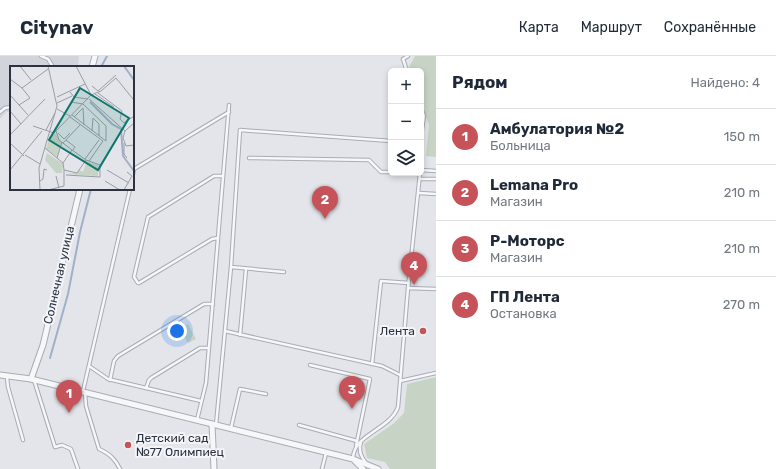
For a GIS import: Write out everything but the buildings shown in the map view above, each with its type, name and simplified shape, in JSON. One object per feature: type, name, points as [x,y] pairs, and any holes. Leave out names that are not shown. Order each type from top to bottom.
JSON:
[{"type":"street","points":[[92,66],[95,56]]},
{"type":"street","name":"Солнечная улица","points":[[32,379],[43,345],[80,190]]},
{"type":"street","points":[[0,376],[32,379],[353,459],[378,469]]},
{"type":"street","points":[[214,424],[214,469]]},
{"type":"street","points":[[353,459],[363,469]]},
{"type":"lane","points":[[41,56],[48,59],[52,66]]},
{"type":"lane","points":[[407,68],[403,59],[408,56]]},
{"type":"lane","points":[[196,420],[206,383],[229,105]]},
{"type":"lane","points":[[0,112],[5,108],[10,107]]},
{"type":"lane","points":[[134,169],[229,112]]},
{"type":"lane","points":[[214,424],[231,267],[240,130],[388,141]]},
{"type":"lane","points":[[249,158],[369,160],[381,172],[388,172]]},
{"type":"lane","points":[[424,172],[436,171]]},
{"type":"lane","points":[[218,238],[212,239],[141,282],[138,282],[134,277],[148,217],[214,176],[223,176]]},
{"type":"lane","points":[[356,446],[392,418],[398,407],[408,288],[420,179],[436,180]]},
{"type":"lane","points":[[120,469],[115,459],[108,453],[99,449],[86,406],[84,392],[130,190]]},
{"type":"lane","points":[[419,193],[436,194]]},
{"type":"lane","points":[[231,267],[284,272]]},
{"type":"lane","points":[[240,334],[246,269]]},
{"type":"lane","points":[[372,364],[381,281],[409,283]]},
{"type":"lane","points":[[408,288],[436,289]]},
{"type":"lane","points":[[110,380],[114,361],[118,356],[204,304],[213,304]]},
{"type":"lane","points":[[225,331],[382,366],[400,375]]},
{"type":"lane","points":[[146,388],[151,378],[200,348],[209,348]]},
{"type":"lane","points":[[310,365],[370,379],[353,459]]},
{"type":"lane","points":[[89,366],[110,380],[201,401]]},
{"type":"lane","points":[[400,381],[436,373]]},
{"type":"lane","points":[[7,377],[8,387],[23,440]]},
{"type":"lane","points":[[32,379],[55,447],[62,445],[71,449],[78,469]]},
{"type":"lane","points":[[231,428],[240,389],[266,394]]},
{"type":"lane","points":[[298,425],[357,441]]},
{"type":"lane","points":[[362,441],[360,452],[366,464]]},
{"type":"lane","points":[[322,469],[326,452]]},
{"type":"shaded area","points":[[0,56],[79,56],[78,66],[10,66],[10,112],[6,112],[0,119]]},
{"type":"green space","points":[[415,56],[436,56],[436,157],[426,156],[429,125],[424,111],[424,68],[409,68]]},
{"type":"green space","points":[[188,324],[196,339],[188,343],[180,329]]},
{"type":"green space","points":[[436,377],[436,469],[390,469],[385,462],[367,458],[364,444],[393,424],[404,413],[407,384]]},
{"type":"waterway","points":[[102,66],[107,56]]},
{"type":"waterway","points":[[50,358],[68,294],[80,232],[91,190]]},
{"type":"place","name":"Lemana Pro","points":[[325,219]]},
{"type":"place","name":"ГП Лента","points":[[414,285]]},
{"type":"place","name":"Лента","points":[[423,331]]},
{"type":"place","name":"Р-Моторс","points":[[352,409]]},
{"type":"place","name":"Амбулатория №2","points":[[69,413]]},
{"type":"place","name":"Детский сад №77 Олимпиец","points":[[128,445]]}]
